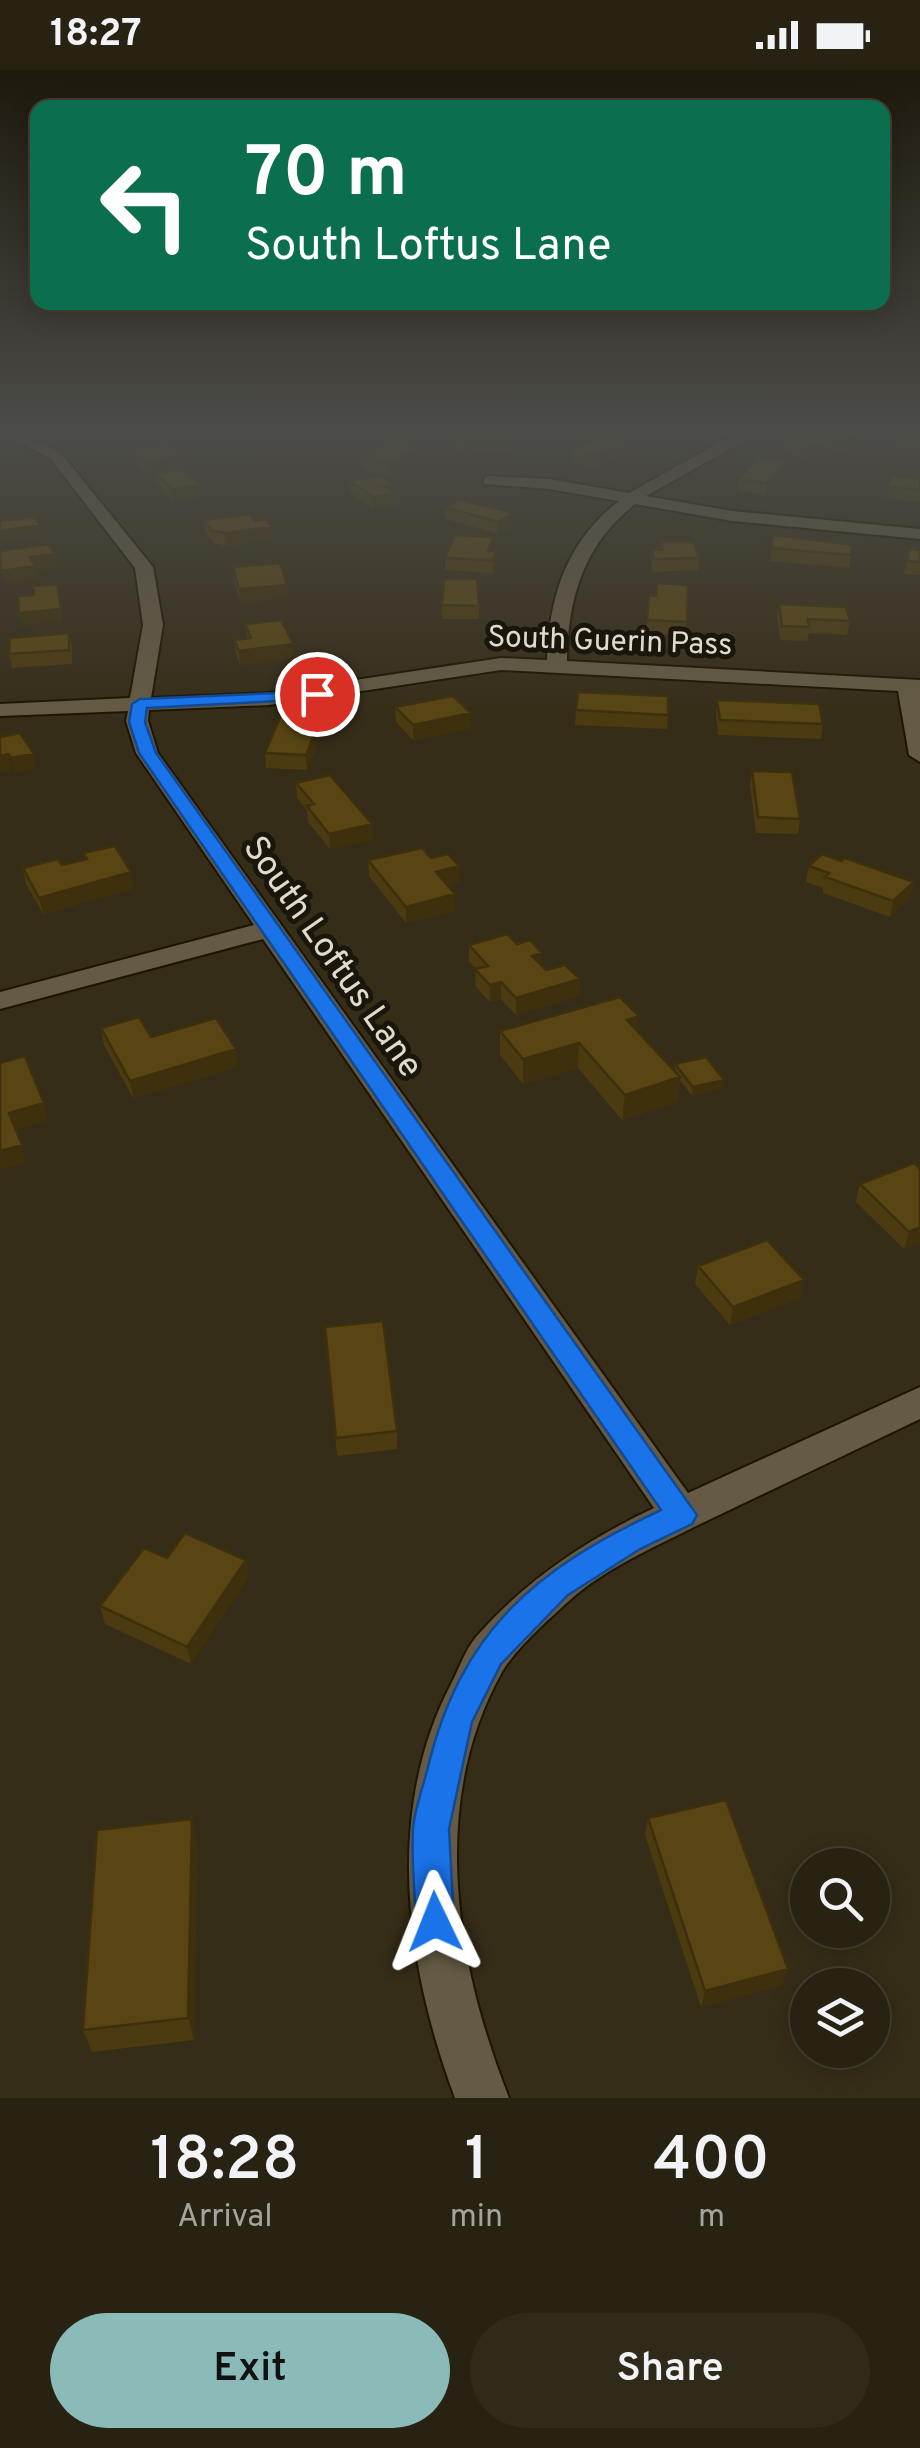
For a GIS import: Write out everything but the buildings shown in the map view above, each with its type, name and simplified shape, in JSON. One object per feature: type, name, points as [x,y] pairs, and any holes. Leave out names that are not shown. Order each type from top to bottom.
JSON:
[{"type":"street","name":"South Loftus Lane","points":[[115,530],[144,566],[154,624],[137,722],[147,753],[524,1285],[681,1515]]},
{"type":"street","points":[[557,666],[560,627],[582,548],[598,530]]},
{"type":"street","points":[[874,530],[920,534]]},
{"type":"street","name":"South Guerin Pass","points":[[0,710],[285,698],[475,665],[914,685]]},
{"type":"street","points":[[914,685],[920,755]]},
{"type":"street","points":[[0,1001],[270,930]]},
{"type":"street","points":[[482,2098],[467,2059],[435,1922],[431,1829],[456,1720],[489,1654],[557,1585],[629,1540],[920,1402]]},
{"type":"route","points":[[317,694],[268,700],[140,704],[137,722],[147,753],[524,1285],[681,1515],[629,1540],[557,1585],[489,1654],[456,1720],[431,1829],[435,1922]]}]
